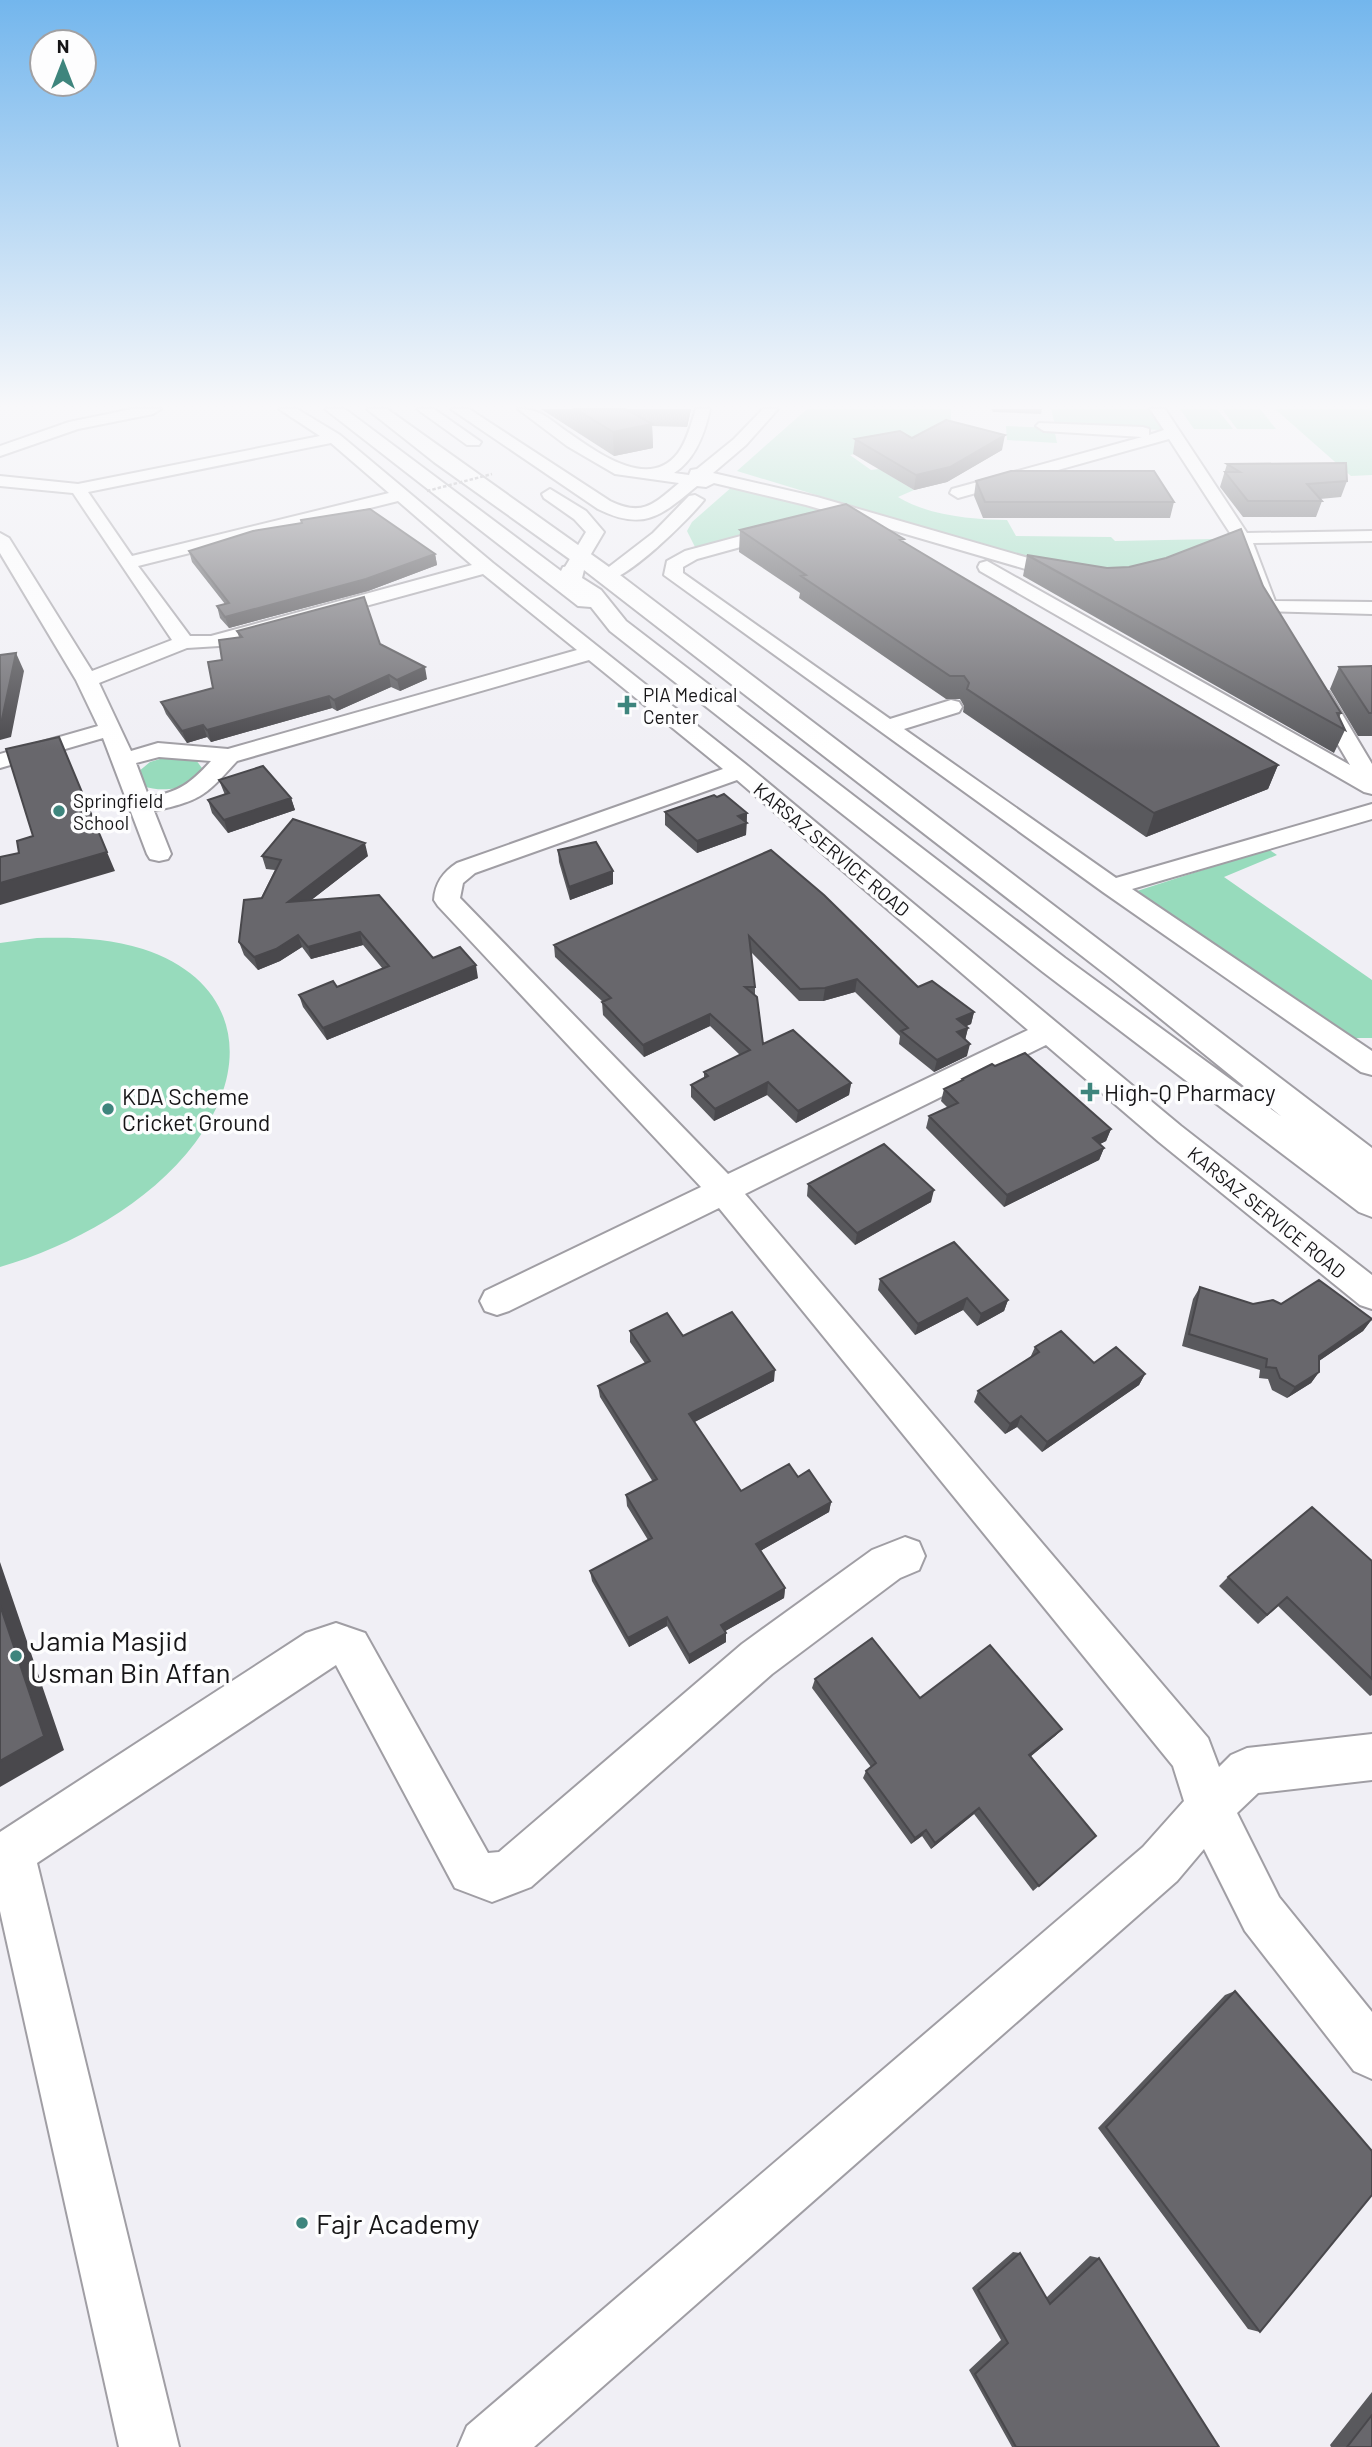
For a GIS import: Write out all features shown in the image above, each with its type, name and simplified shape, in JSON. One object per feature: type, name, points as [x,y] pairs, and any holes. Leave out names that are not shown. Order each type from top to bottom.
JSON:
[{"type":"highway","points":[[483,523],[1054,965],[1372,1202]]},
{"type":"highway","points":[[523,523],[575,564],[606,575],[1124,973],[1372,1168]]},
{"type":"highway","points":[[575,564],[571,580],[593,595],[624,631]]},
{"type":"highway","points":[[1054,965],[1111,1022],[1372,1230]]},
{"type":"highway","points":[[1124,973],[1372,1144]]},
{"type":"street","points":[[101,523],[184,642]]},
{"type":"street","points":[[127,563],[288,523]]},
{"type":"street","name":"KARSAZ SERVICE ROAD","points":[[435,523],[740,771],[1170,1134],[1372,1295]]},
{"type":"street","points":[[575,564],[595,532],[587,523]]},
{"type":"street","points":[[606,575],[659,537],[670,523]]},
{"type":"street","points":[[806,523],[691,555],[674,565],[673,575],[1112,887],[1372,1064]]},
{"type":"street","points":[[886,523],[1019,564],[1090,579]]},
{"type":"street","points":[[1231,523],[1241,538],[1268,607],[1281,631]]},
{"type":"street","points":[[1188,559],[1241,538],[1372,536]]},
{"type":"street","points":[[0,538],[88,680],[111,729],[159,854]]},
{"type":"street","points":[[936,538],[1372,785]]},
{"type":"street","points":[[88,680],[184,642],[212,642],[486,567]]},
{"type":"street","points":[[1268,607],[1372,608]]},
{"type":"street","points":[[122,760],[158,750],[229,756],[589,651],[624,631]]},
{"type":"street","points":[[1309,678],[1372,785]]},
{"type":"street","points":[[887,727],[951,707]]},
{"type":"street","points":[[0,761],[111,729]]},
{"type":"street","points":[[139,807],[179,798],[198,789],[229,756]]},
{"type":"street","points":[[740,771],[466,868],[453,876],[447,888],[447,900],[722,1189],[1192,1754],[1209,1808],[1262,1914],[1372,2053]]},
{"type":"street","points":[[1112,887],[1372,811]]},
{"type":"street","points":[[497,1301],[722,1189],[1049,1032]]},
{"type":"street","points":[[149,2447],[5,1857],[321,1648],[336,1644],[350,1648],[472,1871],[492,1878],[513,1870],[757,1658],[886,1564],[905,1556]]},
{"type":"street","points":[[488,2447],[1160,1864],[1209,1808],[1247,1771],[1372,1757]]},
{"type":"green space","points":[[691,523],[794,523],[696,549],[687,531]]},
{"type":"green space","points":[[909,523],[1009,523],[1016,536],[1111,537],[1115,541],[1215,539],[1134,570],[1077,571]]},
{"type":"green space","points":[[170,756],[196,760],[202,768],[192,781],[177,788],[143,786],[138,772],[150,762]]},
{"type":"green space","points":[[1268,849],[1277,855],[1224,877],[1372,980],[1372,1038],[1354,1038],[1137,891]]},
{"type":"green space","name":"KDA Scheme Cricket Ground","points":[[37,938],[104,940],[143,949],[175,963],[200,982],[217,1004],[227,1029],[230,1056],[225,1085],[213,1114],[195,1143],[155,1185],[132,1204],[81,1235],[0,1267],[0,943]]},
{"type":"building","points":[[301,523],[391,523],[435,554],[366,579],[225,617],[217,606],[229,603],[189,551],[253,531]]},
{"type":"building","points":[[768,523],[878,523],[904,539],[900,540],[1278,765],[1154,813],[967,689],[969,683],[964,676],[950,676],[801,576],[806,575],[740,530]]},
{"type":"building","points":[[1241,529],[1263,586],[1341,713],[1337,713],[1345,730],[1027,555],[1107,568],[1129,567],[1166,558]]},
{"type":"building","points":[[364,597],[380,644],[425,667],[397,680],[389,675],[334,700],[329,696],[207,730],[203,725],[182,731],[161,702],[213,688],[208,662],[222,660],[219,640],[242,637],[237,631]]},
{"type":"building","points":[[16,653],[2,719],[0,720],[0,655]]},
{"type":"building","points":[[1372,666],[1372,713],[1369,713],[1339,667]]},
{"type":"building","name":"Springfield School","points":[[59,737],[107,852],[0,883],[0,857],[19,853],[17,841],[33,836],[6,749]]},
{"type":"building","points":[[263,766],[291,798],[224,820],[208,800],[229,793],[219,780]]},
{"type":"building","points":[[724,794],[747,813],[738,816],[747,823],[697,841],[665,812],[714,795],[717,797]]},
{"type":"building","points":[[293,819],[365,843],[288,902],[379,895],[433,958],[460,947],[476,965],[323,1028],[299,995],[333,981],[337,987],[389,966],[360,932],[308,947],[298,935],[276,949],[254,957],[239,942],[244,900],[262,898],[281,860],[262,856]]},
{"type":"building","points":[[596,842],[613,871],[569,887],[558,850]]},
{"type":"building","points":[[771,850],[824,895],[918,987],[932,981],[974,1012],[957,1019],[968,1028],[957,1032],[970,1044],[937,1060],[901,1031],[908,1028],[857,979],[825,988],[800,989],[749,936],[755,987],[745,987],[757,997],[763,1044],[793,1030],[851,1083],[798,1111],[768,1082],[715,1109],[691,1085],[708,1076],[704,1072],[750,1050],[710,1014],[643,1045],[602,1002],[611,998],[554,945]]},
{"type":"building","points":[[1025,1053],[1111,1129],[1093,1138],[1104,1148],[1007,1195],[929,1116],[958,1103],[944,1089],[992,1064],[995,1066]]},
{"type":"building","points":[[884,1144],[934,1190],[857,1233],[808,1184]]},
{"type":"building","points":[[954,1242],[1008,1300],[981,1314],[967,1298],[918,1324],[880,1279]]},
{"type":"building","points":[[1319,1280],[1372,1319],[1319,1356],[1319,1372],[1295,1387],[1280,1378],[1276,1368],[1266,1367],[1267,1359],[1189,1334],[1200,1287],[1253,1304],[1273,1300],[1281,1304]]},
{"type":"building","points":[[732,1312],[775,1370],[689,1414],[741,1491],[789,1464],[798,1477],[809,1470],[831,1502],[756,1544],[785,1588],[721,1625],[726,1633],[689,1655],[667,1617],[628,1638],[590,1571],[652,1538],[626,1495],[657,1479],[598,1386],[650,1361],[630,1331],[667,1313],[683,1336]]},
{"type":"building","points":[[1061,1331],[1094,1363],[1116,1347],[1145,1374],[1047,1442],[1021,1416],[1010,1424],[978,1391],[1039,1352],[1035,1347]]},
{"type":"building","points":[[1312,1507],[1372,1561],[1372,1679],[1287,1597],[1267,1615],[1228,1577]]},
{"type":"building","points":[[0,1605],[44,1736],[0,1761]]},
{"type":"building","points":[[872,1638],[920,1698],[990,1645],[1062,1729],[1029,1755],[1096,1836],[1039,1886],[979,1808],[935,1843],[926,1830],[915,1838],[866,1771],[876,1763],[815,1679]]},
{"type":"building","points":[[1235,1991],[1372,2151],[1372,2195],[1260,2332],[1106,2127]]},
{"type":"building","points":[[1020,2253],[1050,2304],[1099,2258],[1219,2447],[1016,2447],[975,2374],[1008,2343],[978,2290]]},
{"type":"building","points":[[1372,2415],[1372,2447],[1347,2447]]},
{"type":"place","name":"PIA Medical Center","points":[[627,705]]},
{"type":"place","name":"Springfield School","points":[[59,811]]},
{"type":"place","name":"High-Q Pharmacy","points":[[1090,1092]]},
{"type":"place","name":"KDA Scheme Cricket Ground","points":[[108,1109]]},
{"type":"place","name":"Jamia Masjid Usman Bin Affan","points":[[16,1656]]},
{"type":"place","name":"Fajr Academy","points":[[302,2223]]}]
